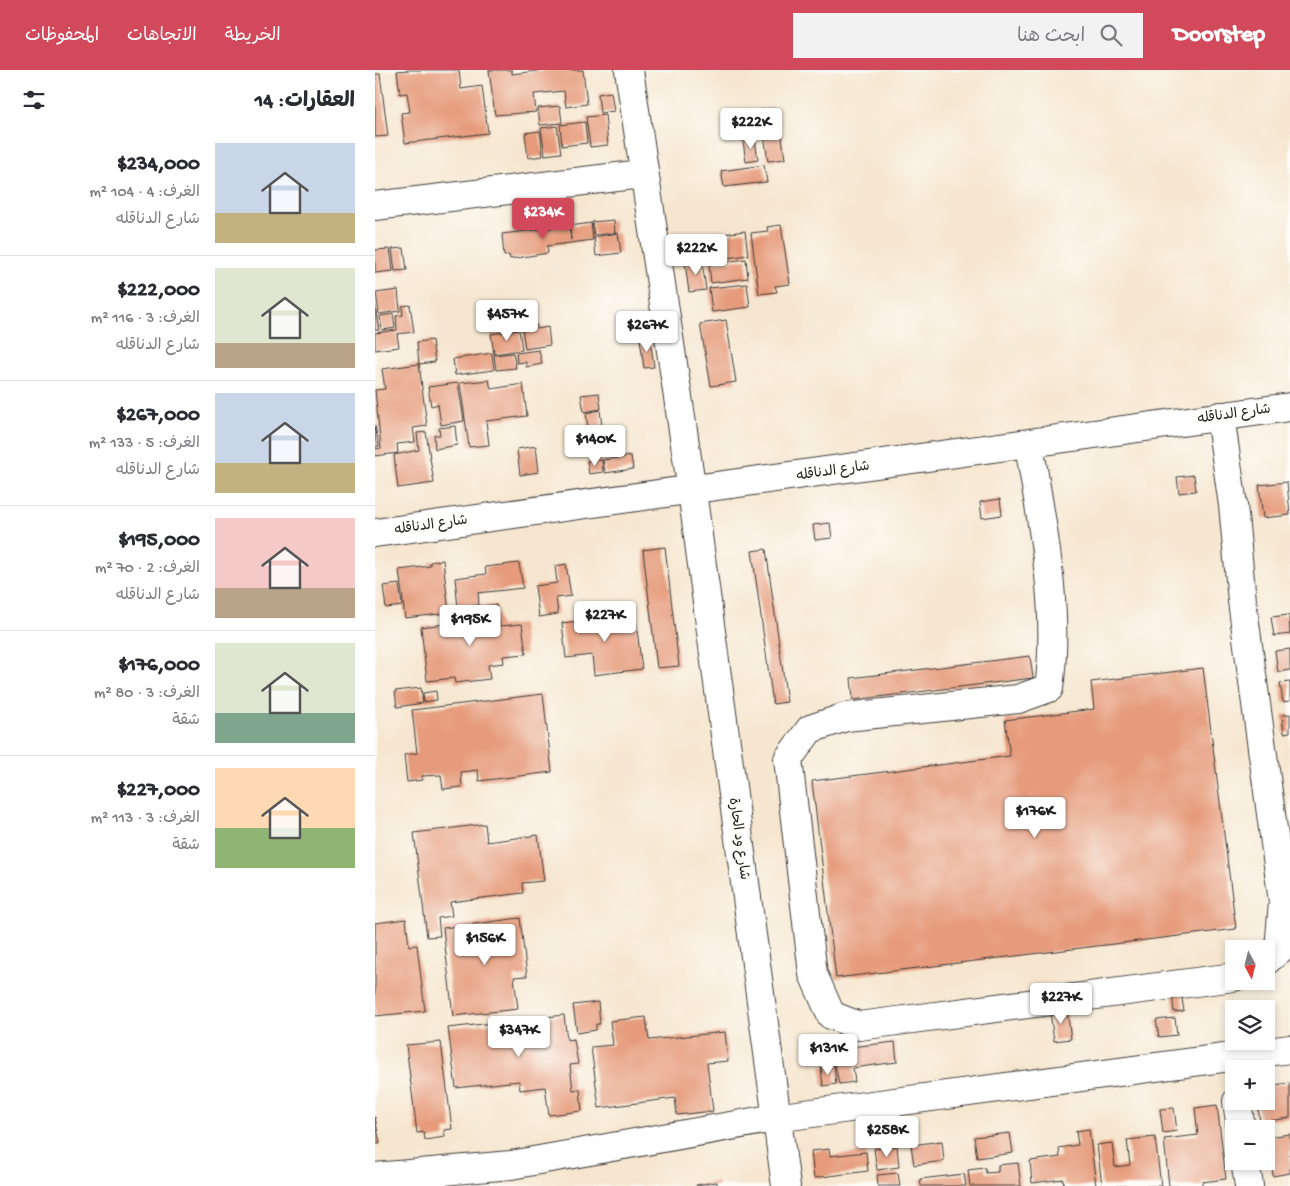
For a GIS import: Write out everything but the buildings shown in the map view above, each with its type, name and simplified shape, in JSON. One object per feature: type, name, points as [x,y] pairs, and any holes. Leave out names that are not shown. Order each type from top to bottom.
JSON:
[{"type":"street","name":"شارع ود الحارة","points":[[629,70],[642,174],[692,491],[785,1186]]},
{"type":"street","points":[[375,206],[642,174]]},
{"type":"street","name":"شارع الدناقله","points":[[375,533],[1029,445],[1219,416],[1290,408]]},
{"type":"street","points":[[1219,416],[1233,505],[1242,601],[1283,902],[1279,950],[1275,953]]},
{"type":"street","points":[[1029,445],[1043,530],[1053,624],[1053,653],[1049,688],[1018,699],[846,717],[810,729],[788,759],[813,974],[831,1016],[859,1026],[1225,977]]},
{"type":"street","points":[[1255,1060],[1290,1049]]},
{"type":"street","points":[[375,1177],[512,1176],[775,1118],[1225,1068]]},
{"type":"street","points":[[1246,1170],[1249,1186]]}]
